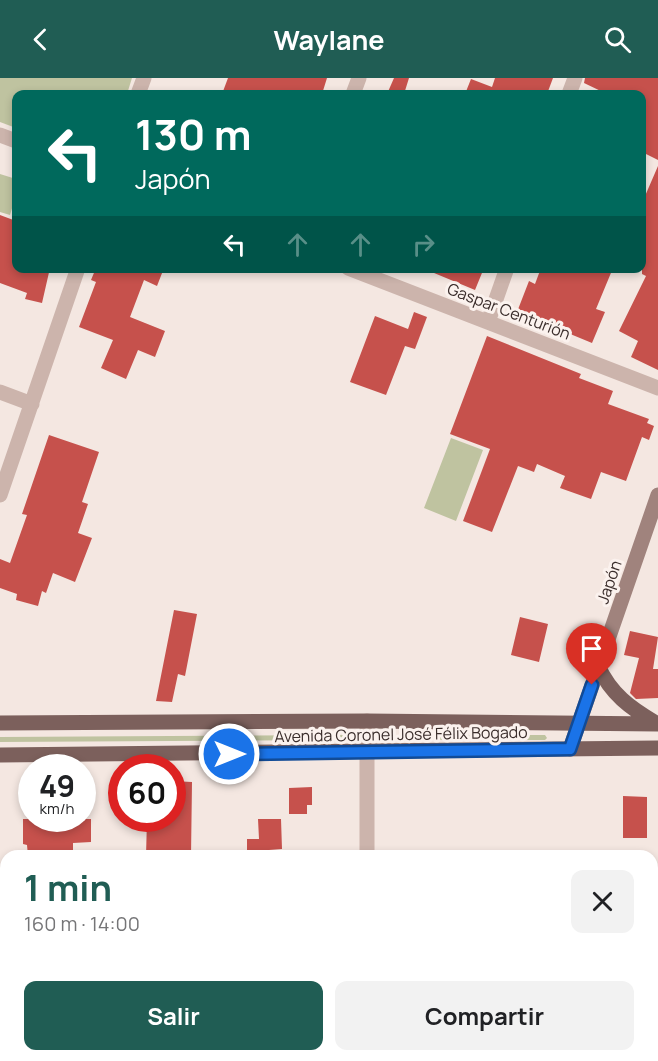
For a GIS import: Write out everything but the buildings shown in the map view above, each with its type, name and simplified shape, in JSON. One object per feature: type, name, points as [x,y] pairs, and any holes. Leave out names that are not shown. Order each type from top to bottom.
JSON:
[{"type":"main road","points":[[598,666],[607,684],[623,702],[657,724]]},
{"type":"main road","name":"Avenida Coronel José Félix Bogado","points":[[0,723],[367,721],[657,724]]},
{"type":"main road","name":"Avenida Coronel José Félix Bogado","points":[[0,755],[367,753],[658,748]]},
{"type":"street","points":[[0,495],[76,273]]},
{"type":"street","name":"Gaspar Centurión","points":[[361,273],[658,388]]},
{"type":"street","points":[[488,322],[505,273]]},
{"type":"street","points":[[0,392],[32,404]]},
{"type":"street","name":"Japón","points":[[570,749],[655,511],[658,495]]},
{"type":"street","points":[[367,721],[367,850]]},
{"type":"green space","points":[[0,78],[132,78],[128,90],[12,90],[12,126],[0,122]]},
{"type":"green space","points":[[0,174],[12,178],[12,208],[10,215],[0,212]]},
{"type":"green space","points":[[451,438],[483,450],[456,521],[424,508]]},
{"type":"green space","points":[[345,735],[347,737],[345,740],[0,742],[0,737]]},
{"type":"green space","points":[[379,735],[545,735],[547,738],[545,740],[379,740],[376,737]]},
{"type":"route","points":[[229,754],[570,749],[592,685]]}]
